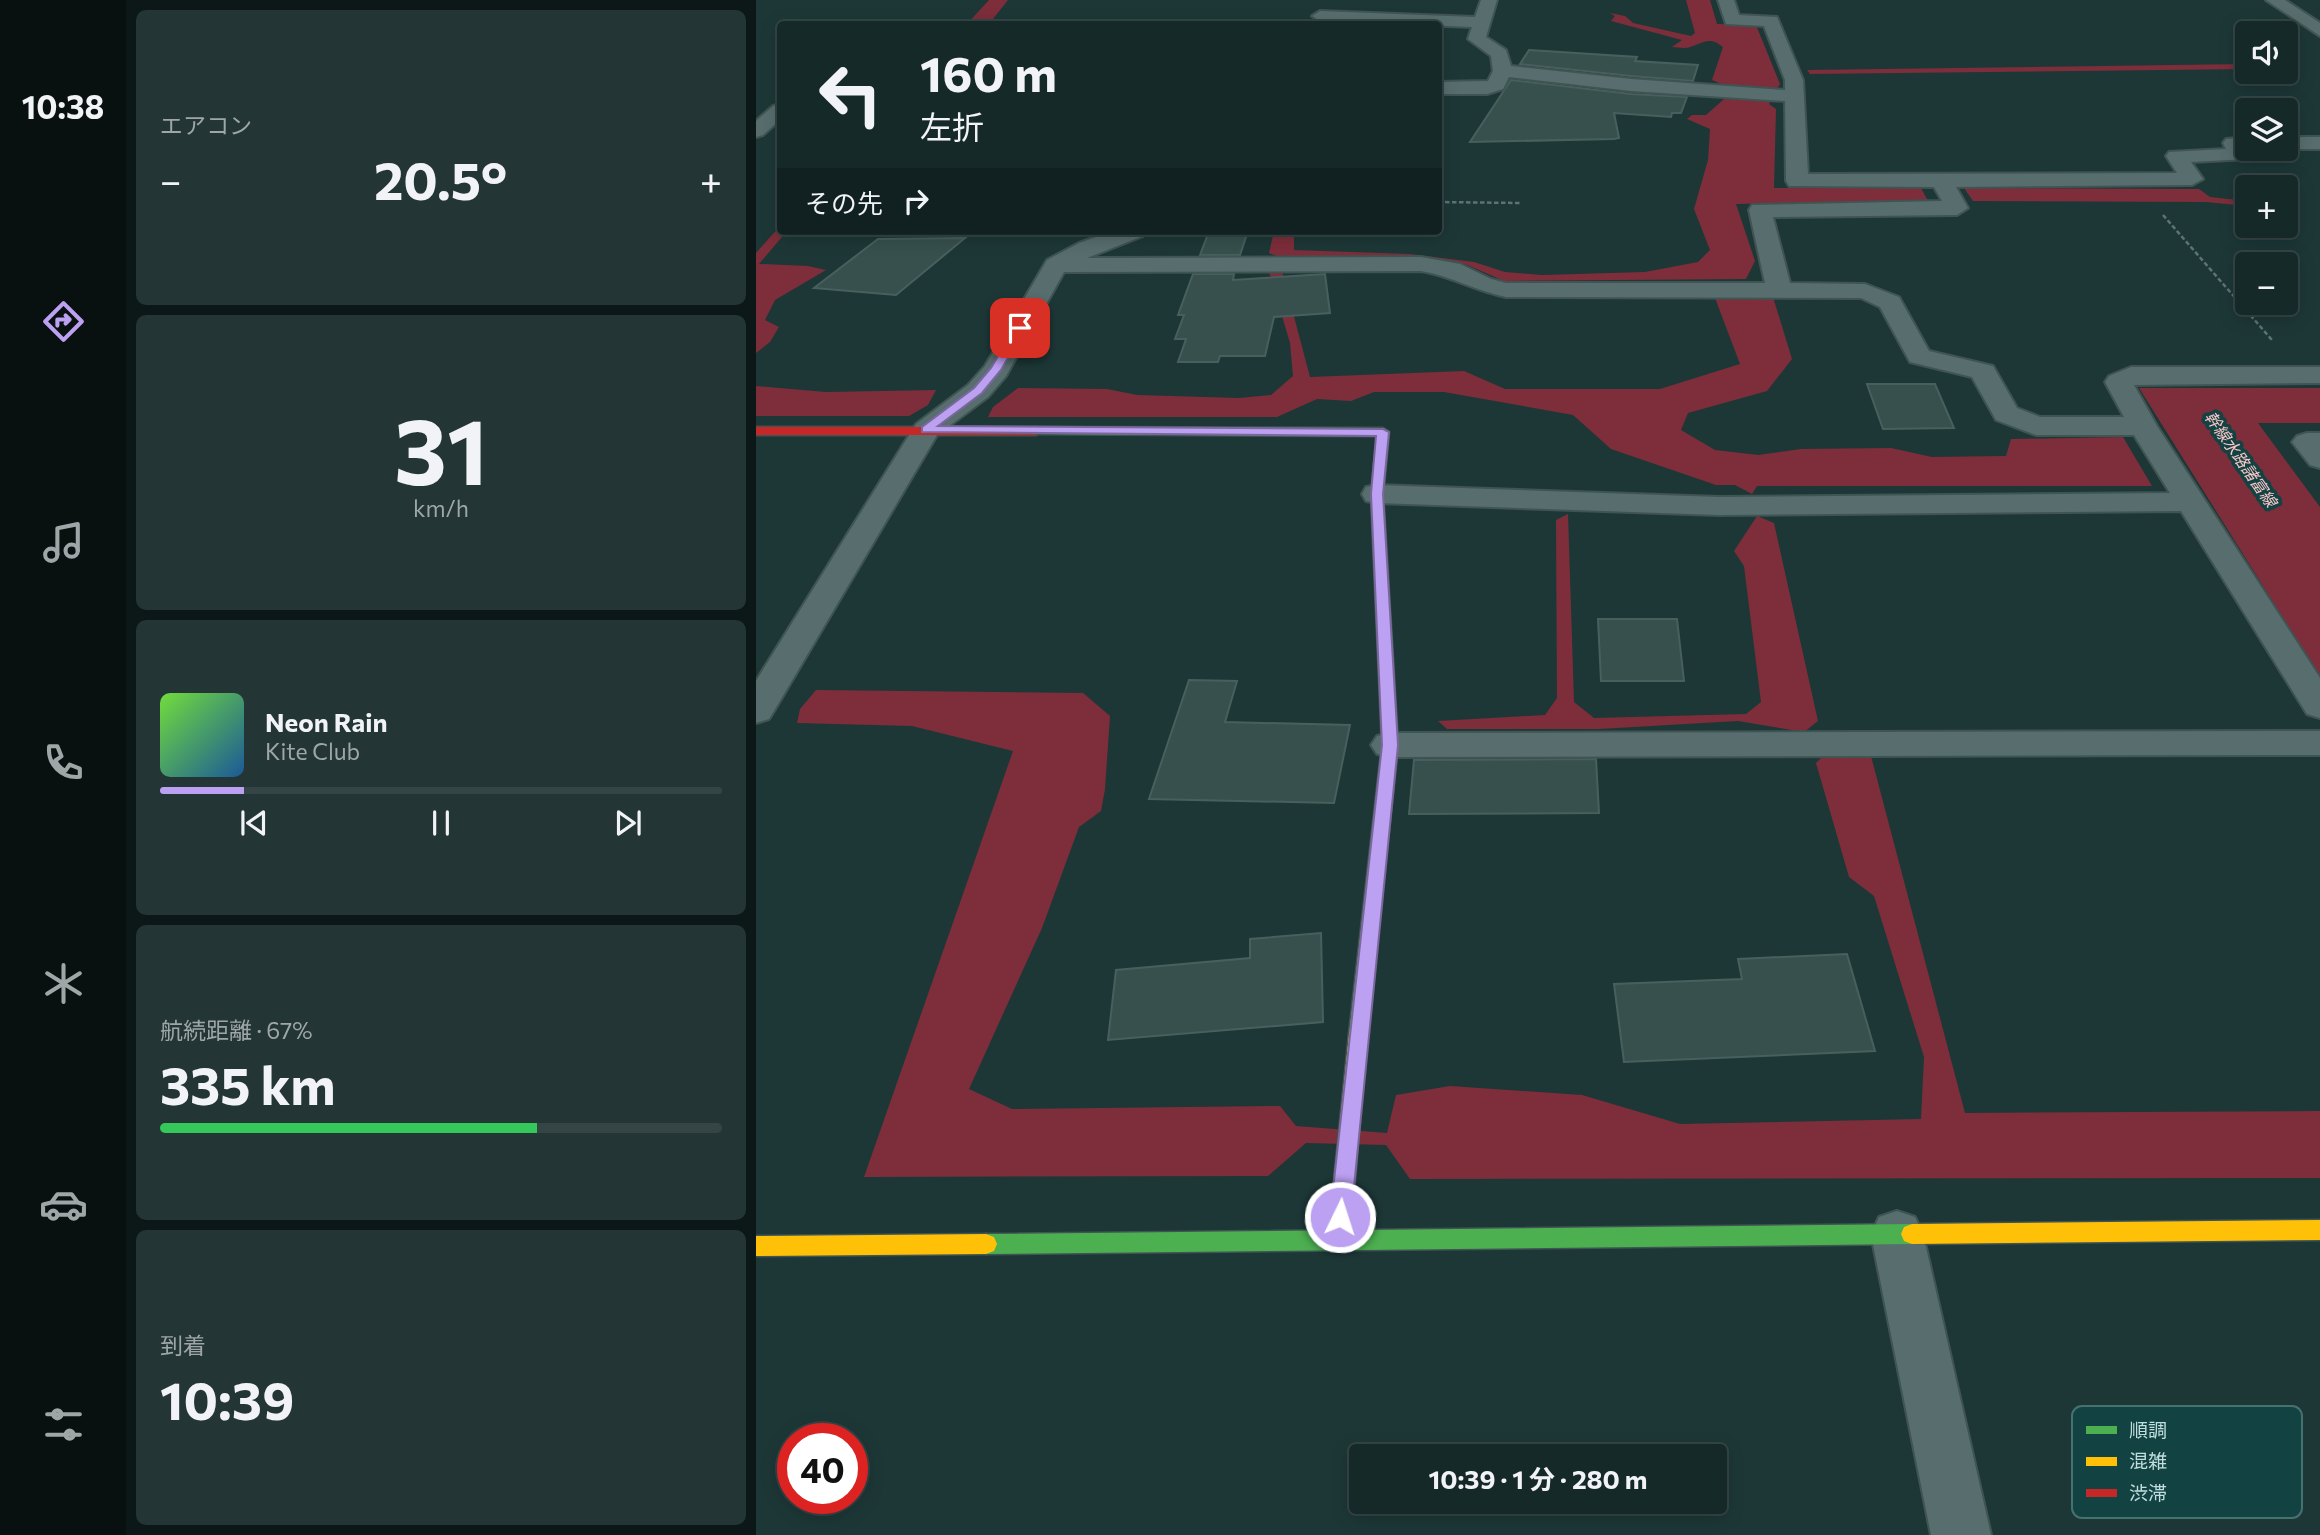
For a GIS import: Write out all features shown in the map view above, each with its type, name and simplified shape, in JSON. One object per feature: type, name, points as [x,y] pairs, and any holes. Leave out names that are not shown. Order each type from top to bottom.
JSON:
[{"type":"street","points":[[1442,88],[1487,88],[1496,85],[1502,71],[1500,54],[1477,39],[1480,22],[1489,0]]},
{"type":"street","points":[[1726,0],[1732,20],[1771,21],[1794,80],[1797,181],[2192,179],[2176,156],[2235,155]]},
{"type":"street","points":[[2274,0],[2320,31]]},
{"type":"street","points":[[1320,13],[1480,22]]},
{"type":"street","points":[[1502,71],[1710,92],[1795,96]]},
{"type":"street","points":[[756,131],[777,113]]},
{"type":"street","points":[[2298,143],[2320,143]]},
{"type":"street","points":[[1779,289],[1760,210],[1957,208],[1942,181]]},
{"type":"street","points":[[756,711],[926,430],[978,391],[996,370],[1056,265],[1087,248],[1124,235]]},
{"type":"street","points":[[1056,265],[1393,263],[1451,269],[1483,285],[1506,290],[1865,291],[1889,302],[1919,356],[1983,372],[2006,414],[2036,426],[2143,426]]},
{"type":"street","points":[[2311,375],[2131,375],[2119,382],[2143,426],[2320,706]]},
{"type":"street","points":[[756,431],[1383,432],[1377,494],[1390,745],[1348,1124],[1339,1240]]},
{"type":"street","points":[[2320,442],[2307,442],[2320,459]]},
{"type":"street","points":[[1377,494],[1719,506],[2191,502]]},
{"type":"street","points":[[1390,745],[2320,743]]},
{"type":"street","points":[[756,1246],[2320,1230]]},
{"type":"street","points":[[1897,1234],[1961,1535]]},
{"type":"path","points":[[1442,202],[1522,203]]},
{"type":"path","points":[[2163,215],[2311,375]]},
{"type":"water","points":[[989,0],[1008,0],[991,21],[970,21]]},
{"type":"water","points":[[1686,0],[1710,0],[1717,24],[1756,25],[1780,84],[1769,104],[1776,109],[1774,188],[1921,188],[1928,201],[1736,204],[1755,261],[1746,279],[1504,281],[1465,264],[1395,257],[1284,259],[1269,253],[1273,235],[1294,235],[1294,250],[1410,254],[1474,262],[1505,272],[1542,275],[1645,272],[1698,262],[1710,250],[1694,209],[1708,160],[1710,129],[1687,119],[1692,115],[1706,115],[1724,99],[1726,86],[1712,80],[1723,47],[1710,41],[1688,48],[1672,47],[1682,40],[1611,21],[1615,16],[1610,13],[1625,16],[1633,23],[1691,36],[1695,33]]},
{"type":"water","points":[[2235,64],[2235,69],[1810,74],[1807,70]]},
{"type":"water","points":[[1964,188],[2199,189],[2210,197],[2235,200],[2235,205],[2206,202],[1973,201]]},
{"type":"water","points":[[777,229],[777,235],[784,235],[759,264],[808,266],[826,270],[775,300],[765,320],[779,327],[770,342],[756,353],[756,253]]},
{"type":"water","points":[[1282,271],[1310,377],[1464,371],[1505,389],[1660,389],[1740,364],[1715,298],[1773,297],[1792,359],[1767,391],[1688,413],[1681,430],[1715,450],[1758,455],[1801,449],[1891,448],[1932,457],[2006,456],[2011,439],[2123,437],[2152,486],[1757,486],[1752,494],[1735,485],[1716,485],[1611,449],[1573,415],[1444,392],[1374,392],[1351,401],[1317,399],[1277,417],[988,417],[993,407],[1018,388],[1107,389],[1137,395],[1239,398],[1271,395],[1293,376],[1290,343],[1269,272]]},
{"type":"water","points":[[756,386],[826,392],[936,390],[928,405],[909,416],[756,416]]},
{"type":"water","name":"幹線水路諸富線","points":[[2139,388],[2320,388],[2320,423],[2258,423],[2320,507],[2320,677]]},
{"type":"water","points":[[1568,514],[1574,702],[1594,718],[1746,714],[1761,702],[1744,566],[1734,551],[1757,516],[1774,523],[1818,721],[1804,732],[1738,721],[1599,729],[1447,729],[1438,721],[1545,715],[1557,698],[1556,520]]},
{"type":"water","points":[[816,690],[1083,693],[1110,716],[1101,811],[1079,827],[1042,928],[969,1089],[1012,1109],[1280,1106],[1296,1126],[1387,1133],[1396,1095],[1450,1086],[1582,1095],[1680,1124],[1921,1119],[1924,1057],[1874,896],[1849,877],[1816,763],[1827,752],[1871,756],[1965,1113],[2320,1111],[2320,1178],[1410,1179],[1386,1145],[1306,1143],[1268,1176],[864,1177],[1013,751],[912,726],[797,723],[800,709]]},
{"type":"building","points":[[1529,50],[1637,57],[1635,61],[1698,65],[1693,81],[1631,76],[1520,64]]},
{"type":"building","points":[[1511,80],[1631,94],[1687,97],[1681,113],[1672,113],[1671,117],[1614,113],[1619,138],[1470,142]]},
{"type":"building","points":[[1208,235],[1247,235],[1240,255],[1200,255]]},
{"type":"building","points":[[965,238],[896,295],[814,288],[878,239]]},
{"type":"building","points":[[1193,274],[1234,274],[1233,280],[1325,274],[1330,313],[1274,317],[1265,356],[1220,356],[1218,362],[1178,362],[1186,339],[1175,339],[1184,315],[1178,315]]},
{"type":"building","points":[[1867,384],[1935,384],[1954,428],[1883,429]]},
{"type":"building","points":[[1598,619],[1677,619],[1684,681],[1601,681]]},
{"type":"building","points":[[1189,680],[1237,681],[1225,722],[1350,725],[1334,803],[1149,799]]},
{"type":"building","points":[[1596,759],[1599,813],[1409,814],[1414,760]]},
{"type":"building","points":[[1321,933],[1323,1022],[1108,1040],[1116,970],[1250,958],[1250,939]]},
{"type":"building","points":[[1847,954],[1875,1051],[1624,1062],[1614,984],[1742,979],[1738,959]]},
{"type":"traffic: fast","points":[[1036,431],[1383,432],[1377,494],[1390,745],[1358,1034]]},
{"type":"traffic: fast","points":[[986,1244],[1912,1234]]},
{"type":"traffic: slow","points":[[1339,1240],[1358,1034]]},
{"type":"traffic: slow","points":[[1912,1234],[2320,1230]]},
{"type":"traffic: slow","points":[[756,1246],[986,1244]]},
{"type":"traffic: jam","points":[[756,431],[1036,431]]},
{"type":"route","points":[[1020,328],[996,370],[978,391],[926,430],[1383,432],[1377,494],[1390,745],[1340,1217]]}]
